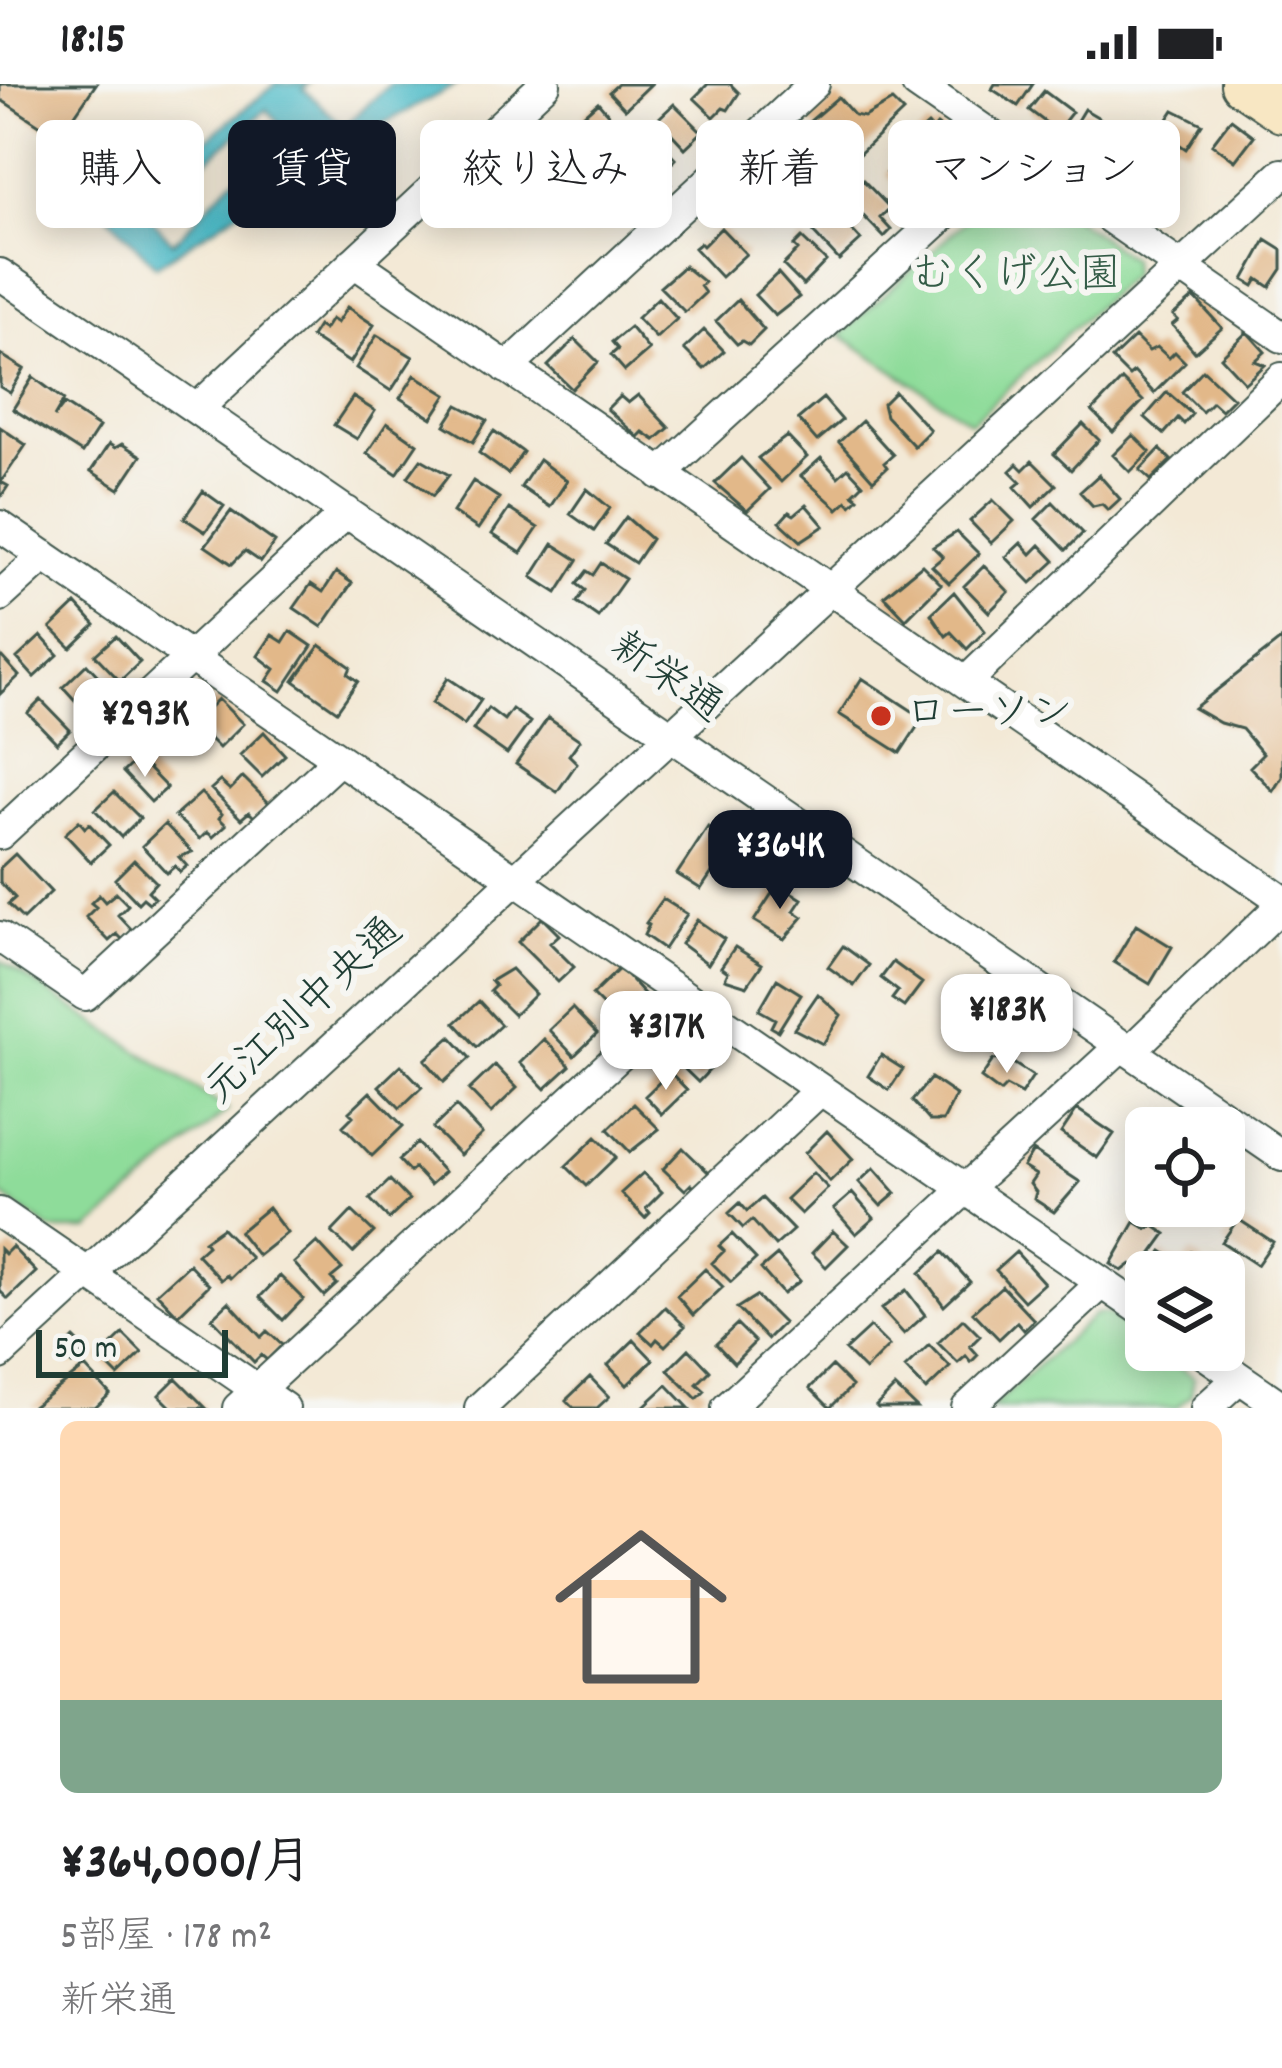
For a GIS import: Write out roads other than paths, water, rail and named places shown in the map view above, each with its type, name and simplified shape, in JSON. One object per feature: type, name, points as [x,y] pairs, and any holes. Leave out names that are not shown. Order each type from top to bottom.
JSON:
[{"type":"street","points":[[197,410],[545,84]]},
{"type":"street","points":[[507,368],[814,84]]},
{"type":"street","points":[[917,84],[968,120]]},
{"type":"street","points":[[1242,84],[1282,111]]},
{"type":"street","name":"元江別中央通","points":[[0,1354],[1282,173]]},
{"type":"street","points":[[660,474],[930,228]]},
{"type":"street","points":[[1124,228],[1282,337]]},
{"type":"street","points":[[354,262],[967,681],[1282,903],[727,1408]]},
{"type":"street","name":"新栄通","points":[[0,274],[1282,1156]]},
{"type":"street","points":[[967,681],[1282,378]]},
{"type":"street","points":[[0,834],[346,512]]},
{"type":"street","points":[[0,526],[1125,1299]]},
{"type":"street","points":[[0,596],[44,556]]},
{"type":"street","points":[[0,937],[85,995],[340,759]]},
{"type":"street","points":[[248,1399],[684,996]]},
{"type":"street","points":[[480,1408],[820,1090]]},
{"type":"street","points":[[0,1213],[88,1272],[248,1399],[284,1408]]},
{"type":"street","points":[[968,1408],[1102,1283]]},
{"type":"street","points":[[1230,1371],[1282,1407]]},
{"type":"street","points":[[1206,1408],[1240,1378]]},
{"type":"water","points":[[276,84],[308,84],[303,89],[337,120],[276,120],[267,109],[254,120],[231,120]]},
{"type":"water","points":[[390,84],[458,84],[390,120],[351,120]]},
{"type":"water","points":[[228,122],[228,142],[204,162],[204,141]]},
{"type":"water","points":[[228,184],[228,218],[156,266],[120,228],[159,228],[173,243],[187,228],[204,228],[204,210]]},
{"type":"place","name":"ローソン","points":[[881,716]]},
{"type":"park label","name":"むくげ公園","points":[[1016,278]]}]
